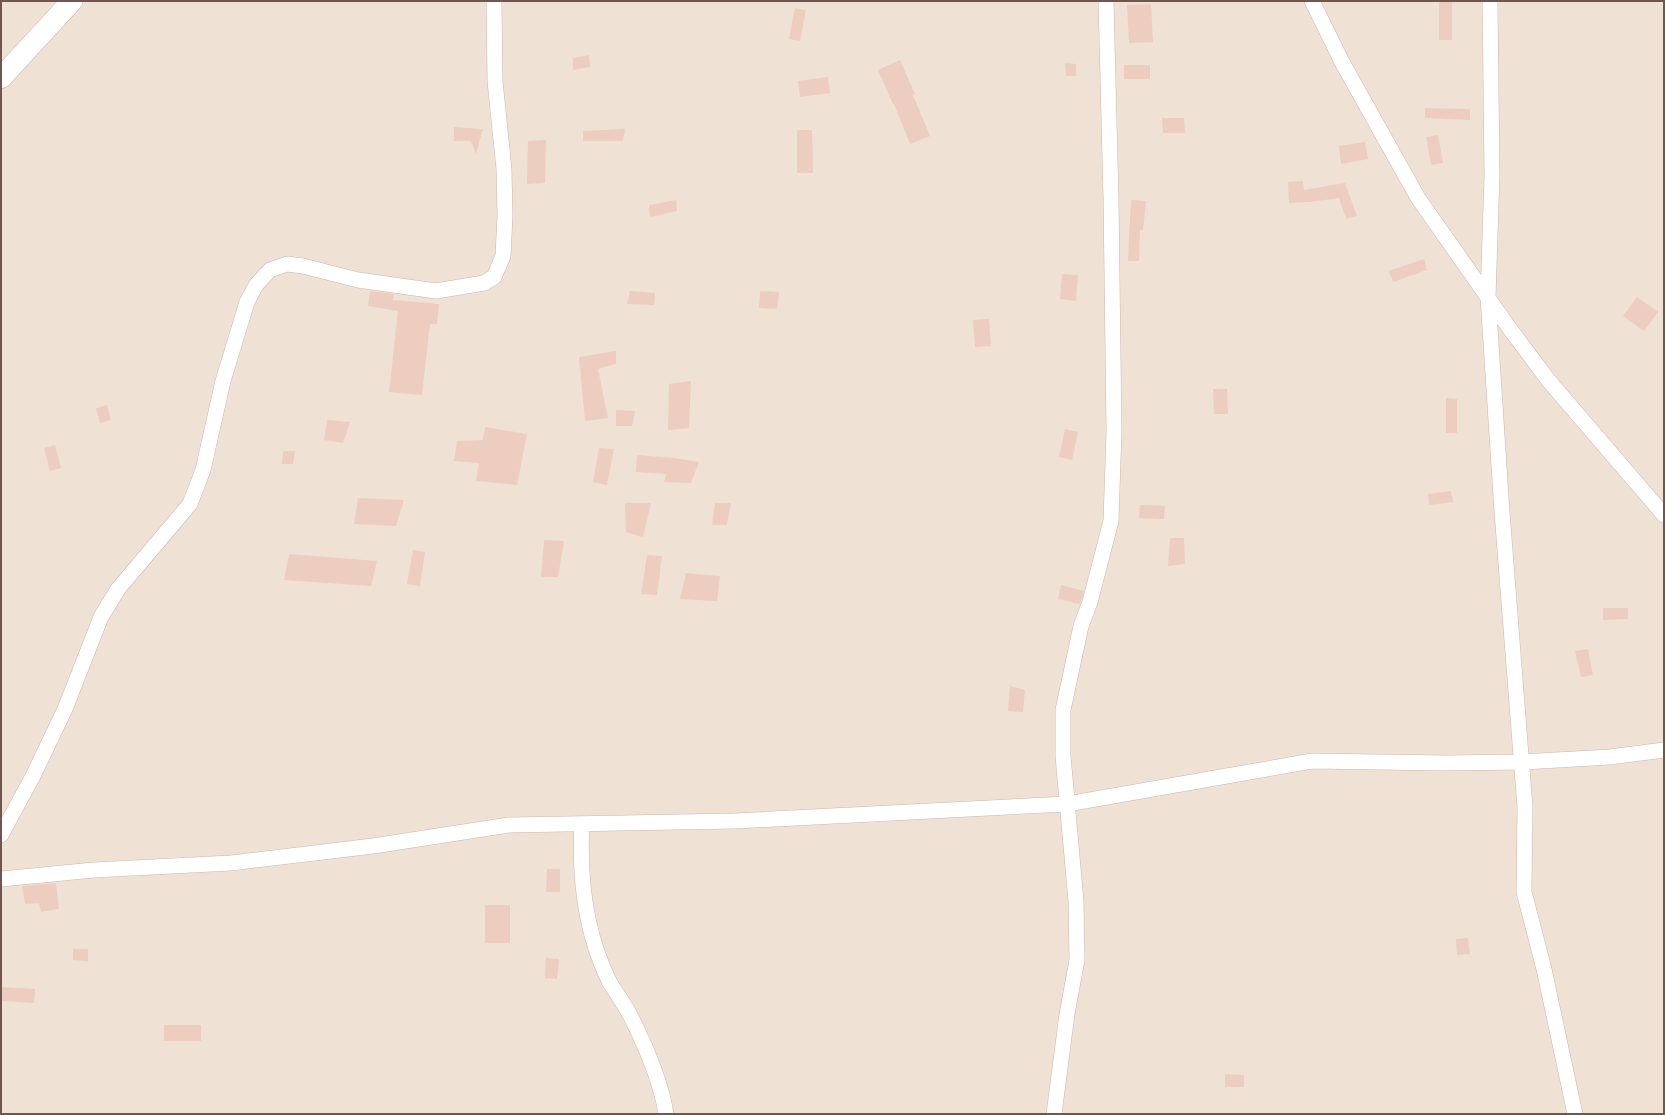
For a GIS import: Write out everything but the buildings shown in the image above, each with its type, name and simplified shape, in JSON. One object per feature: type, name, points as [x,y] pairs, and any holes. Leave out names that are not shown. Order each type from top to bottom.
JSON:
[{"type":"street","points":[[1,78],[72,1]]},
{"type":"street","points":[[1,835],[33,776],[65,709],[102,617],[118,589],[190,504],[197,489],[203,470],[223,381],[247,302],[256,285],[270,270],[287,264],[303,266],[358,280],[436,291],[484,283],[494,277],[503,256],[504,169],[495,81],[494,1]]},
{"type":"street","points":[[1054,1114],[1066,1014],[1077,960],[1076,901],[1063,756],[1063,710],[1081,626],[1090,602],[1111,521],[1114,431],[1111,198],[1106,1]]},
{"type":"street","points":[[1312,1],[1349,75],[1418,198],[1488,298],[1549,381],[1664,515]]},
{"type":"street","points":[[1490,1],[1492,175],[1488,298],[1502,512],[1525,806],[1524,892],[1544,969],[1575,1114]]},
{"type":"street","points":[[1,879],[94,870],[231,863],[372,846],[509,824],[736,821],[1067,804],[1312,761],[1446,763],[1522,762],[1610,757],[1664,750]]},
{"type":"street","points":[[582,824],[581,858],[585,910],[594,944],[609,980],[631,1017],[650,1060],[663,1097],[666,1114]]},
{"type":"street","points":[[1571,1091],[1587,1114]]},
{"type":"shaded area","points":[[1,1],[1664,1],[1664,1114],[1,1114]]}]
